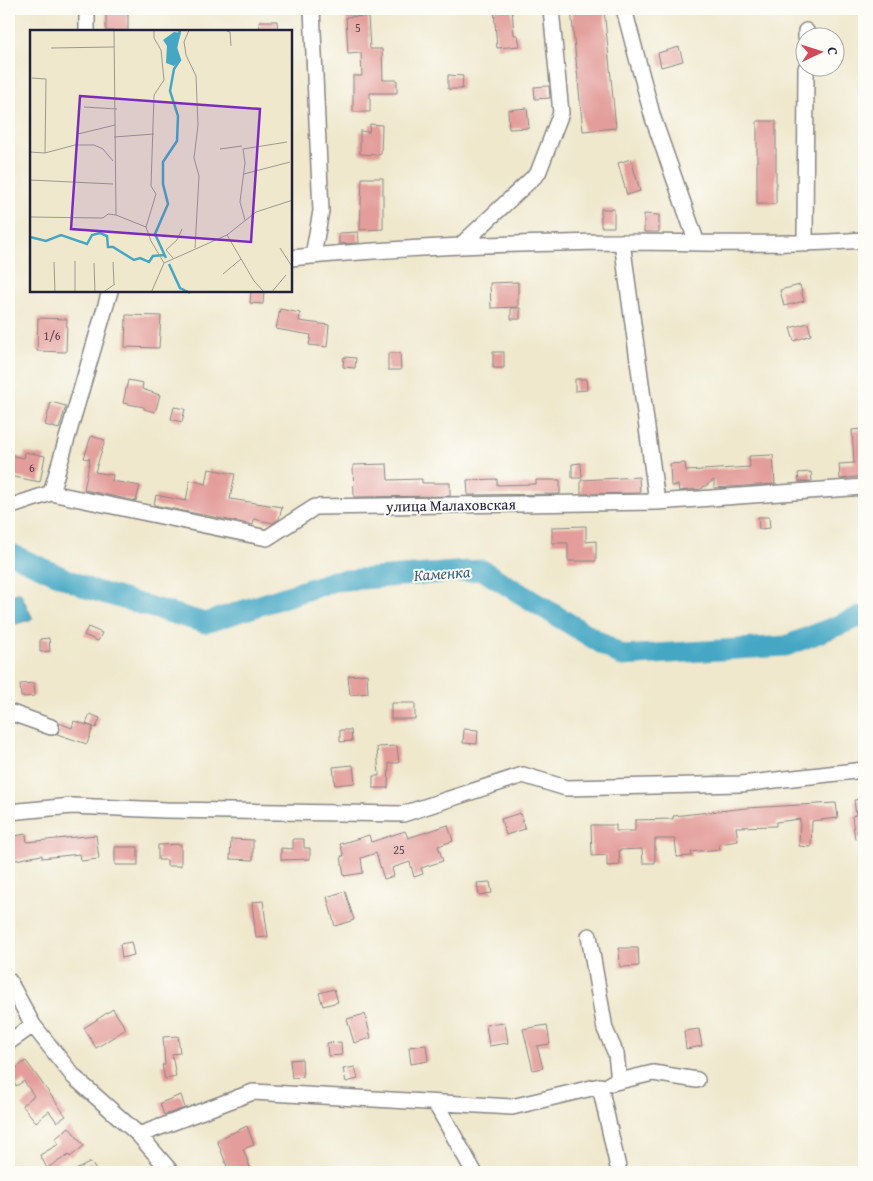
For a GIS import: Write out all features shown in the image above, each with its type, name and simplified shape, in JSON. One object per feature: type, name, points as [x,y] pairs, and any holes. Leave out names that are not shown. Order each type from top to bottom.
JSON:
[{"type":"street","points":[[87,9],[87,30]]},
{"type":"street","points":[[312,9],[321,210],[313,256]]},
{"type":"street","points":[[461,245],[538,173],[561,113],[551,9]]},
{"type":"street","points":[[624,9],[653,118],[698,243]]},
{"type":"street","points":[[805,244],[806,78]]},
{"type":"street","points":[[292,258],[461,245],[622,242],[805,244],[864,240]]},
{"type":"street","points":[[622,242],[657,502]]},
{"type":"street","points":[[9,507],[51,493],[110,292]]},
{"type":"street","name":"улица Малаховская","points":[[51,493],[267,538],[315,507],[657,502],[864,487]]},
{"type":"street","points":[[9,712],[51,727]]},
{"type":"street","points":[[9,812],[72,806],[176,811],[403,814],[523,775],[566,788],[741,784],[864,770]]},
{"type":"street","points":[[589,936],[605,1029],[616,1054],[619,1081]]},
{"type":"street","points":[[9,981],[33,1026],[74,1077],[139,1135],[171,1172]]},
{"type":"street","points":[[9,1042],[33,1026]]},
{"type":"street","points":[[139,1135],[254,1092],[512,1108],[653,1073],[697,1080]]},
{"type":"street","points":[[600,1086],[620,1172]]},
{"type":"street","points":[[436,1104],[474,1172]]},
{"type":"water","points":[[20,592],[33,619],[9,626],[9,596]]},
{"type":"building","points":[[494,9],[512,9],[514,35],[518,35],[520,46],[497,48]]},
{"type":"building","points":[[571,9],[604,9],[616,128],[583,131]]},
{"type":"building","points":[[106,10],[128,11],[128,30],[106,30]]},
{"type":"building","points":[[368,16],[370,49],[382,49],[383,80],[397,80],[397,93],[370,93],[370,112],[353,112],[353,76],[362,76],[361,53],[348,54],[346,17]]},
{"type":"building","points":[[259,21],[277,21],[278,30],[260,30]]},
{"type":"building","points":[[679,47],[683,61],[661,67],[658,53]]},
{"type":"building","points":[[448,75],[463,76],[462,89],[448,89]]},
{"type":"building","points":[[549,86],[550,98],[535,99],[534,87]]},
{"type":"building","points":[[527,108],[529,128],[509,129],[508,110]]},
{"type":"building","points":[[757,121],[776,121],[776,204],[757,204]]},
{"type":"building","points":[[370,124],[382,125],[381,154],[378,155],[360,154],[360,131],[369,132]]},
{"type":"building","points":[[631,159],[640,191],[627,195],[618,163]]},
{"type":"building","points":[[362,178],[383,178],[383,229],[360,230]]},
{"type":"building","points":[[601,209],[614,209],[614,227],[601,227]]},
{"type":"building","points":[[644,214],[659,215],[659,232],[644,232]]},
{"type":"building","points":[[358,232],[359,243],[339,244],[339,233]]},
{"type":"building","points":[[518,282],[518,307],[491,308],[490,283]]},
{"type":"building","points":[[800,285],[804,301],[784,306],[780,290]]},
{"type":"building","points":[[251,292],[264,292],[263,304],[250,303]]},
{"type":"building","points":[[511,308],[520,308],[520,319],[511,319]]},
{"type":"building","points":[[280,309],[300,313],[299,321],[329,325],[327,347],[309,345],[311,335],[276,329]]},
{"type":"building","points":[[126,315],[161,316],[159,348],[125,347]]},
{"type":"building","points":[[38,318],[67,319],[66,352],[37,351]]},
{"type":"building","points":[[808,323],[811,335],[794,341],[790,328]]},
{"type":"building","points":[[493,352],[504,352],[504,368],[493,368]]},
{"type":"building","points":[[388,353],[400,353],[401,370],[388,370]]},
{"type":"building","points":[[344,357],[356,358],[355,368],[343,367]]},
{"type":"building","points":[[575,379],[586,379],[587,390],[575,391]]},
{"type":"building","points":[[128,380],[143,383],[142,389],[160,395],[155,412],[144,409],[144,407],[123,403]]},
{"type":"building","points":[[51,402],[66,406],[59,429],[45,425]]},
{"type":"building","points":[[174,407],[185,409],[182,422],[171,419]]},
{"type":"building","points":[[862,429],[864,476],[840,479],[839,464],[854,463],[852,430]]},
{"type":"building","points":[[91,436],[105,440],[95,472],[113,475],[112,481],[140,486],[136,501],[84,490],[90,459],[84,458]]},
{"type":"building","points":[[25,452],[45,456],[40,482],[9,476],[9,455],[24,458]]},
{"type":"building","points":[[773,455],[775,484],[714,488],[714,480],[701,489],[679,491],[678,485],[671,486],[670,464],[685,463],[686,471],[750,467],[749,456]]},
{"type":"building","points":[[581,463],[582,478],[572,478],[572,464]]},
{"type":"building","points":[[387,464],[388,480],[422,479],[422,483],[450,483],[450,496],[354,497],[353,465]]},
{"type":"building","points":[[209,469],[235,474],[230,499],[282,507],[279,519],[273,523],[254,519],[253,525],[154,505],[156,495],[186,501],[190,480],[206,484]]},
{"type":"building","points":[[811,472],[812,481],[799,482],[798,473]]},
{"type":"building","points":[[639,477],[640,493],[581,494],[581,480]]},
{"type":"building","points":[[497,479],[497,485],[536,484],[536,480],[560,480],[560,494],[468,495],[467,480]]},
{"type":"building","points":[[758,517],[769,517],[770,528],[759,529]]},
{"type":"building","points":[[586,526],[586,542],[596,541],[596,561],[568,561],[568,543],[552,543],[552,527]]},
{"type":"building","points":[[88,627],[102,633],[98,641],[84,635]]},
{"type":"building","points":[[49,638],[50,651],[40,652],[40,639]]},
{"type":"building","points":[[367,674],[368,693],[350,695],[348,676]]},
{"type":"building","points":[[34,683],[35,696],[21,697],[20,684]]},
{"type":"building","points":[[391,703],[415,703],[415,719],[391,719]]},
{"type":"building","points":[[90,714],[100,718],[96,728],[86,724]]},
{"type":"building","points":[[74,721],[93,727],[87,744],[57,734],[60,730],[59,723],[72,728]]},
{"type":"building","points":[[464,729],[478,730],[477,744],[463,743]]},
{"type":"building","points":[[340,730],[351,730],[352,741],[340,742]]},
{"type":"building","points":[[397,746],[399,763],[389,763],[388,788],[373,788],[373,776],[379,776],[377,747]]},
{"type":"building","points":[[353,765],[355,783],[335,785],[333,767]]},
{"type":"building","points":[[864,799],[864,837],[855,839],[852,816],[856,815],[854,800]]},
{"type":"building","points":[[836,803],[838,818],[812,821],[811,847],[799,846],[800,819],[776,822],[776,826],[736,827],[738,841],[719,844],[720,849],[691,852],[692,856],[677,857],[675,839],[655,839],[655,863],[643,863],[642,849],[619,850],[620,865],[607,866],[607,855],[592,856],[591,825],[616,825],[616,831],[635,831],[635,820],[673,819],[673,816],[746,808]]},
{"type":"building","points":[[520,813],[525,829],[506,835],[501,819]]},
{"type":"building","points":[[448,825],[453,841],[438,846],[443,861],[421,868],[423,874],[414,877],[410,862],[392,868],[394,876],[384,879],[376,853],[361,858],[363,873],[344,876],[341,856],[344,856],[340,844],[369,835],[371,842],[405,831],[408,838]]},
{"type":"building","points":[[26,834],[27,842],[96,835],[99,859],[81,861],[80,854],[42,858],[42,855],[10,861],[9,837]]},
{"type":"building","points":[[231,839],[253,840],[253,860],[230,859]]},
{"type":"building","points":[[293,839],[304,839],[304,848],[310,848],[310,859],[281,860],[281,848],[293,849]]},
{"type":"building","points":[[181,844],[181,866],[167,866],[167,860],[158,860],[158,845]]},
{"type":"building","points":[[115,847],[138,847],[138,865],[115,865]]},
{"type":"building","points":[[490,882],[492,893],[479,895],[477,883]]},
{"type":"building","points":[[345,891],[354,920],[335,926],[327,897]]},
{"type":"building","points":[[263,901],[268,937],[256,938],[252,902]]},
{"type":"building","points":[[131,942],[134,955],[122,958],[120,944]]},
{"type":"building","points":[[619,948],[638,948],[639,966],[620,967]]},
{"type":"building","points":[[334,989],[338,1002],[323,1006],[319,993]]},
{"type":"building","points":[[113,1009],[126,1029],[96,1048],[84,1028]]},
{"type":"building","points":[[365,1014],[371,1038],[354,1043],[347,1019]]},
{"type":"building","points":[[505,1023],[508,1043],[489,1046],[486,1025]]},
{"type":"building","points":[[547,1025],[550,1044],[537,1046],[543,1068],[533,1070],[523,1029]]},
{"type":"building","points":[[699,1029],[702,1046],[686,1049],[684,1031]]},
{"type":"building","points":[[178,1036],[180,1053],[172,1054],[176,1077],[165,1079],[162,1065],[165,1065],[163,1037]]},
{"type":"building","points":[[341,1042],[342,1055],[328,1056],[327,1043]]},
{"type":"building","points":[[426,1045],[428,1061],[411,1064],[409,1047]]},
{"type":"building","points":[[302,1059],[303,1077],[292,1078],[290,1060]]},
{"type":"building","points":[[26,1061],[66,1116],[57,1122],[49,1111],[36,1122],[22,1105],[34,1096],[24,1081],[16,1086],[9,1073]]},
{"type":"building","points":[[355,1067],[358,1079],[346,1082],[343,1069]]},
{"type":"building","points":[[181,1095],[185,1108],[164,1115],[160,1103]]},
{"type":"building","points":[[247,1126],[254,1145],[243,1149],[252,1172],[229,1172],[217,1140]]},
{"type":"building","points":[[69,1127],[84,1146],[70,1157],[69,1155],[47,1168],[40,1155],[59,1144],[55,1139]]},
{"type":"building","points":[[91,1162],[97,1172],[72,1172]]},
{"type":"waterway","name":"Каменка","points":[[9,553],[89,589],[205,623],[334,581],[482,570],[622,656],[786,646],[864,615]]}]
